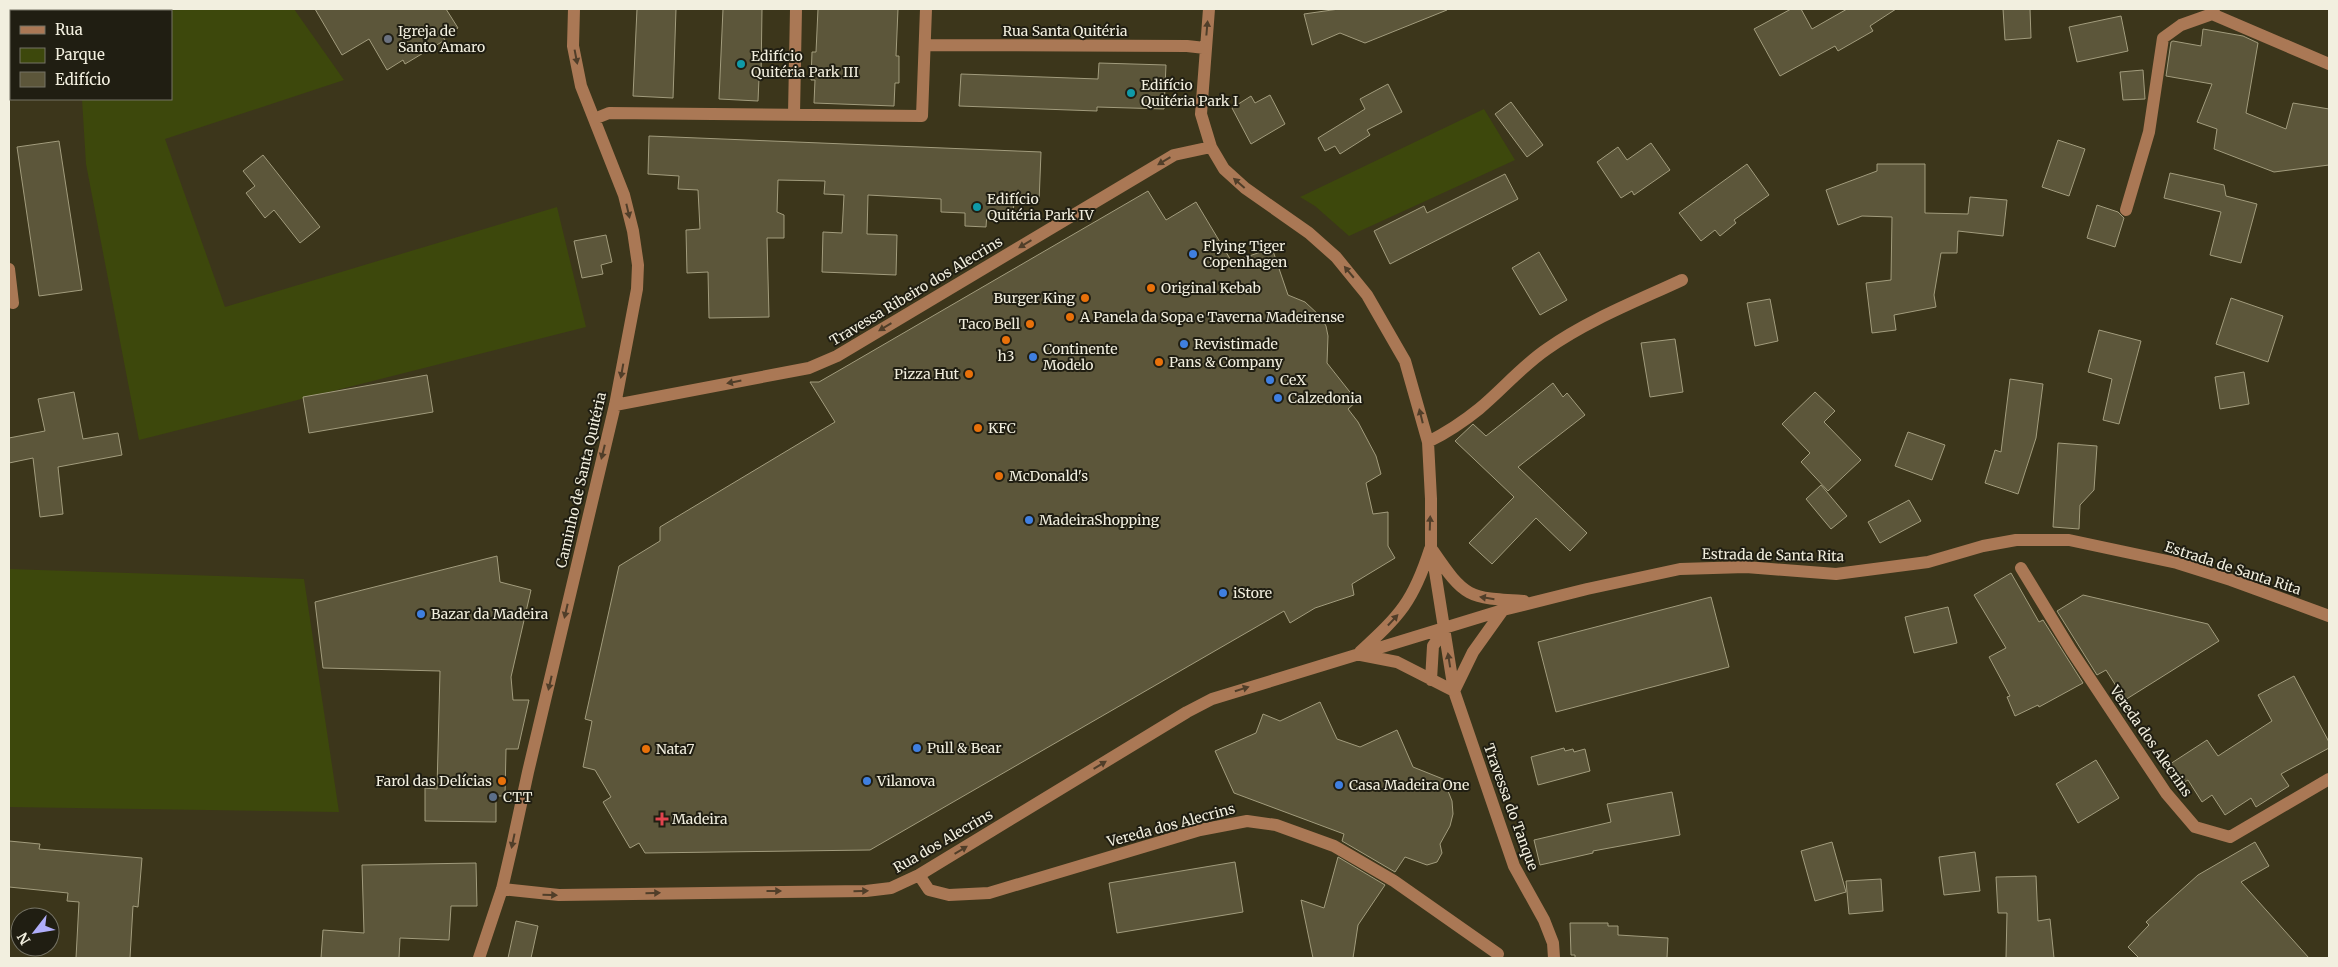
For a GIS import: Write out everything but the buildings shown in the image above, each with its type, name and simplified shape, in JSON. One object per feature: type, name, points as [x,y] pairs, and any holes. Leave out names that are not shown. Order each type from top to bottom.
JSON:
[{"type":"street","name":"Caminho de Santa Quitéria","points":[[479,958],[502,889],[615,405],[637,289],[638,264],[633,231],[624,195],[582,86],[573,46],[574,9]]},
{"type":"street","points":[[794,114],[796,9]]},
{"type":"street","points":[[594,119],[609,113],[922,116],[926,9]]},
{"type":"street","name":"Travessa do Tanque","points":[[1209,9],[1201,114],[1211,147],[1224,169],[1245,188],[1309,233],[1336,257],[1367,295],[1405,361],[1428,442],[1431,546],[1454,691],[1514,866],[1544,920],[1554,943],[1554,958]]},
{"type":"street","points":[[2126,210],[2149,132],[2163,38],[2181,25],[2213,11],[2329,64]]},
{"type":"street","name":"Rua Santa Quitéria","points":[[926,45],[1178,46],[1205,48]]},
{"type":"street","name":"Travessa Ribeiro dos Alecrins","points":[[615,405],[809,368],[837,356],[1174,155],[1211,147]]},
{"type":"street","points":[[9,269],[14,303]]},
{"type":"street","points":[[1428,442],[1453,428],[1479,409],[1528,363],[1548,348],[1589,324],[1682,280]]},
{"type":"street","name":"Estrada de Santa Rita","points":[[1444,630],[1535,601],[1680,569],[1746,567],[1836,574],[1928,562],[1983,546],[2016,540],[2069,540],[2176,563],[2231,580],[2329,616]]},
{"type":"street","name":"Rua dos Alecrins","points":[[1358,654],[1396,618],[1412,596],[1431,546]]},
{"type":"street","name":"Estrada de Santa Rita","points":[[1431,546],[1452,579],[1467,592],[1483,599],[1535,601]]},
{"type":"street","name":"Vereda dos Alecrins","points":[[2021,568],[2071,650],[2166,793],[2195,827],[2230,837],[2329,779]]},
{"type":"street","points":[[1358,654],[1397,662],[1454,691],[1473,652],[1503,610]]},
{"type":"street","points":[[1431,680],[1433,646],[1444,630]]},
{"type":"street","name":"Rua dos Alecrins","points":[[502,889],[559,895],[866,891],[892,888],[919,875],[1187,712],[1212,699],[1358,654],[1444,630]]},
{"type":"street","name":"Vereda dos Alecrins","points":[[919,875],[929,890],[949,895],[990,893],[1200,830],[1247,821],[1267,823],[1334,846],[1394,881],[1498,954]]},
{"type":"green space","points":[[294,9],[344,80],[165,139],[225,307],[557,207],[586,327],[139,440],[86,164],[82,100],[172,100],[172,10],[77,10]]},
{"type":"green space","points":[[1484,109],[1515,160],[1349,236],[1315,206],[1300,197]]},
{"type":"green space","points":[[9,569],[304,579],[339,812],[9,807]]},
{"type":"place","name":"Igreja de Santo Amaro","points":[[388,39]]},
{"type":"place","name":"Edifício Quitéria Park III","points":[[741,64]]},
{"type":"place","name":"Edifício Quitéria Park I","points":[[1131,93]]},
{"type":"place","name":"Edifício Quitéria Park IV","points":[[977,207]]},
{"type":"place","name":"Flying Tiger Copenhagen","points":[[1193,254]]},
{"type":"place","name":"Original Kebab","points":[[1151,288]]},
{"type":"place","name":"Burger King","points":[[1085,298]]},
{"type":"place","name":"A Panela da Sopa e Taverna Madeirense","points":[[1070,317]]},
{"type":"place","name":"Taco Bell","points":[[1030,324]]},
{"type":"place","name":"h3","points":[[1006,340]]},
{"type":"place","name":"Revistimade","points":[[1184,344]]},
{"type":"place","name":"Continente Modelo","points":[[1033,357]]},
{"type":"place","name":"Pans & Company","points":[[1159,362]]},
{"type":"place","name":"Pizza Hut","points":[[969,374]]},
{"type":"place","name":"CeX","points":[[1270,380]]},
{"type":"place","name":"Calzedonia","points":[[1278,398]]},
{"type":"place","name":"KFC","points":[[978,428]]},
{"type":"place","name":"McDonald's","points":[[999,476]]},
{"type":"place","name":"MadeiraShopping","points":[[1029,520]]},
{"type":"place","name":"iStore","points":[[1223,593]]},
{"type":"place","name":"Bazar da Madeira","points":[[421,614]]},
{"type":"place","name":"Pull & Bear","points":[[917,748]]},
{"type":"place","name":"Nata7","points":[[646,749]]},
{"type":"place","name":"Farol das Delícias","points":[[502,781]]},
{"type":"place","name":"Vilanova","points":[[867,781]]},
{"type":"place","name":"Casa Madeira One","points":[[1339,785]]},
{"type":"place","name":"CTT","points":[[493,797]]},
{"type":"place","name":"Madeira","points":[[662,819]]}]
